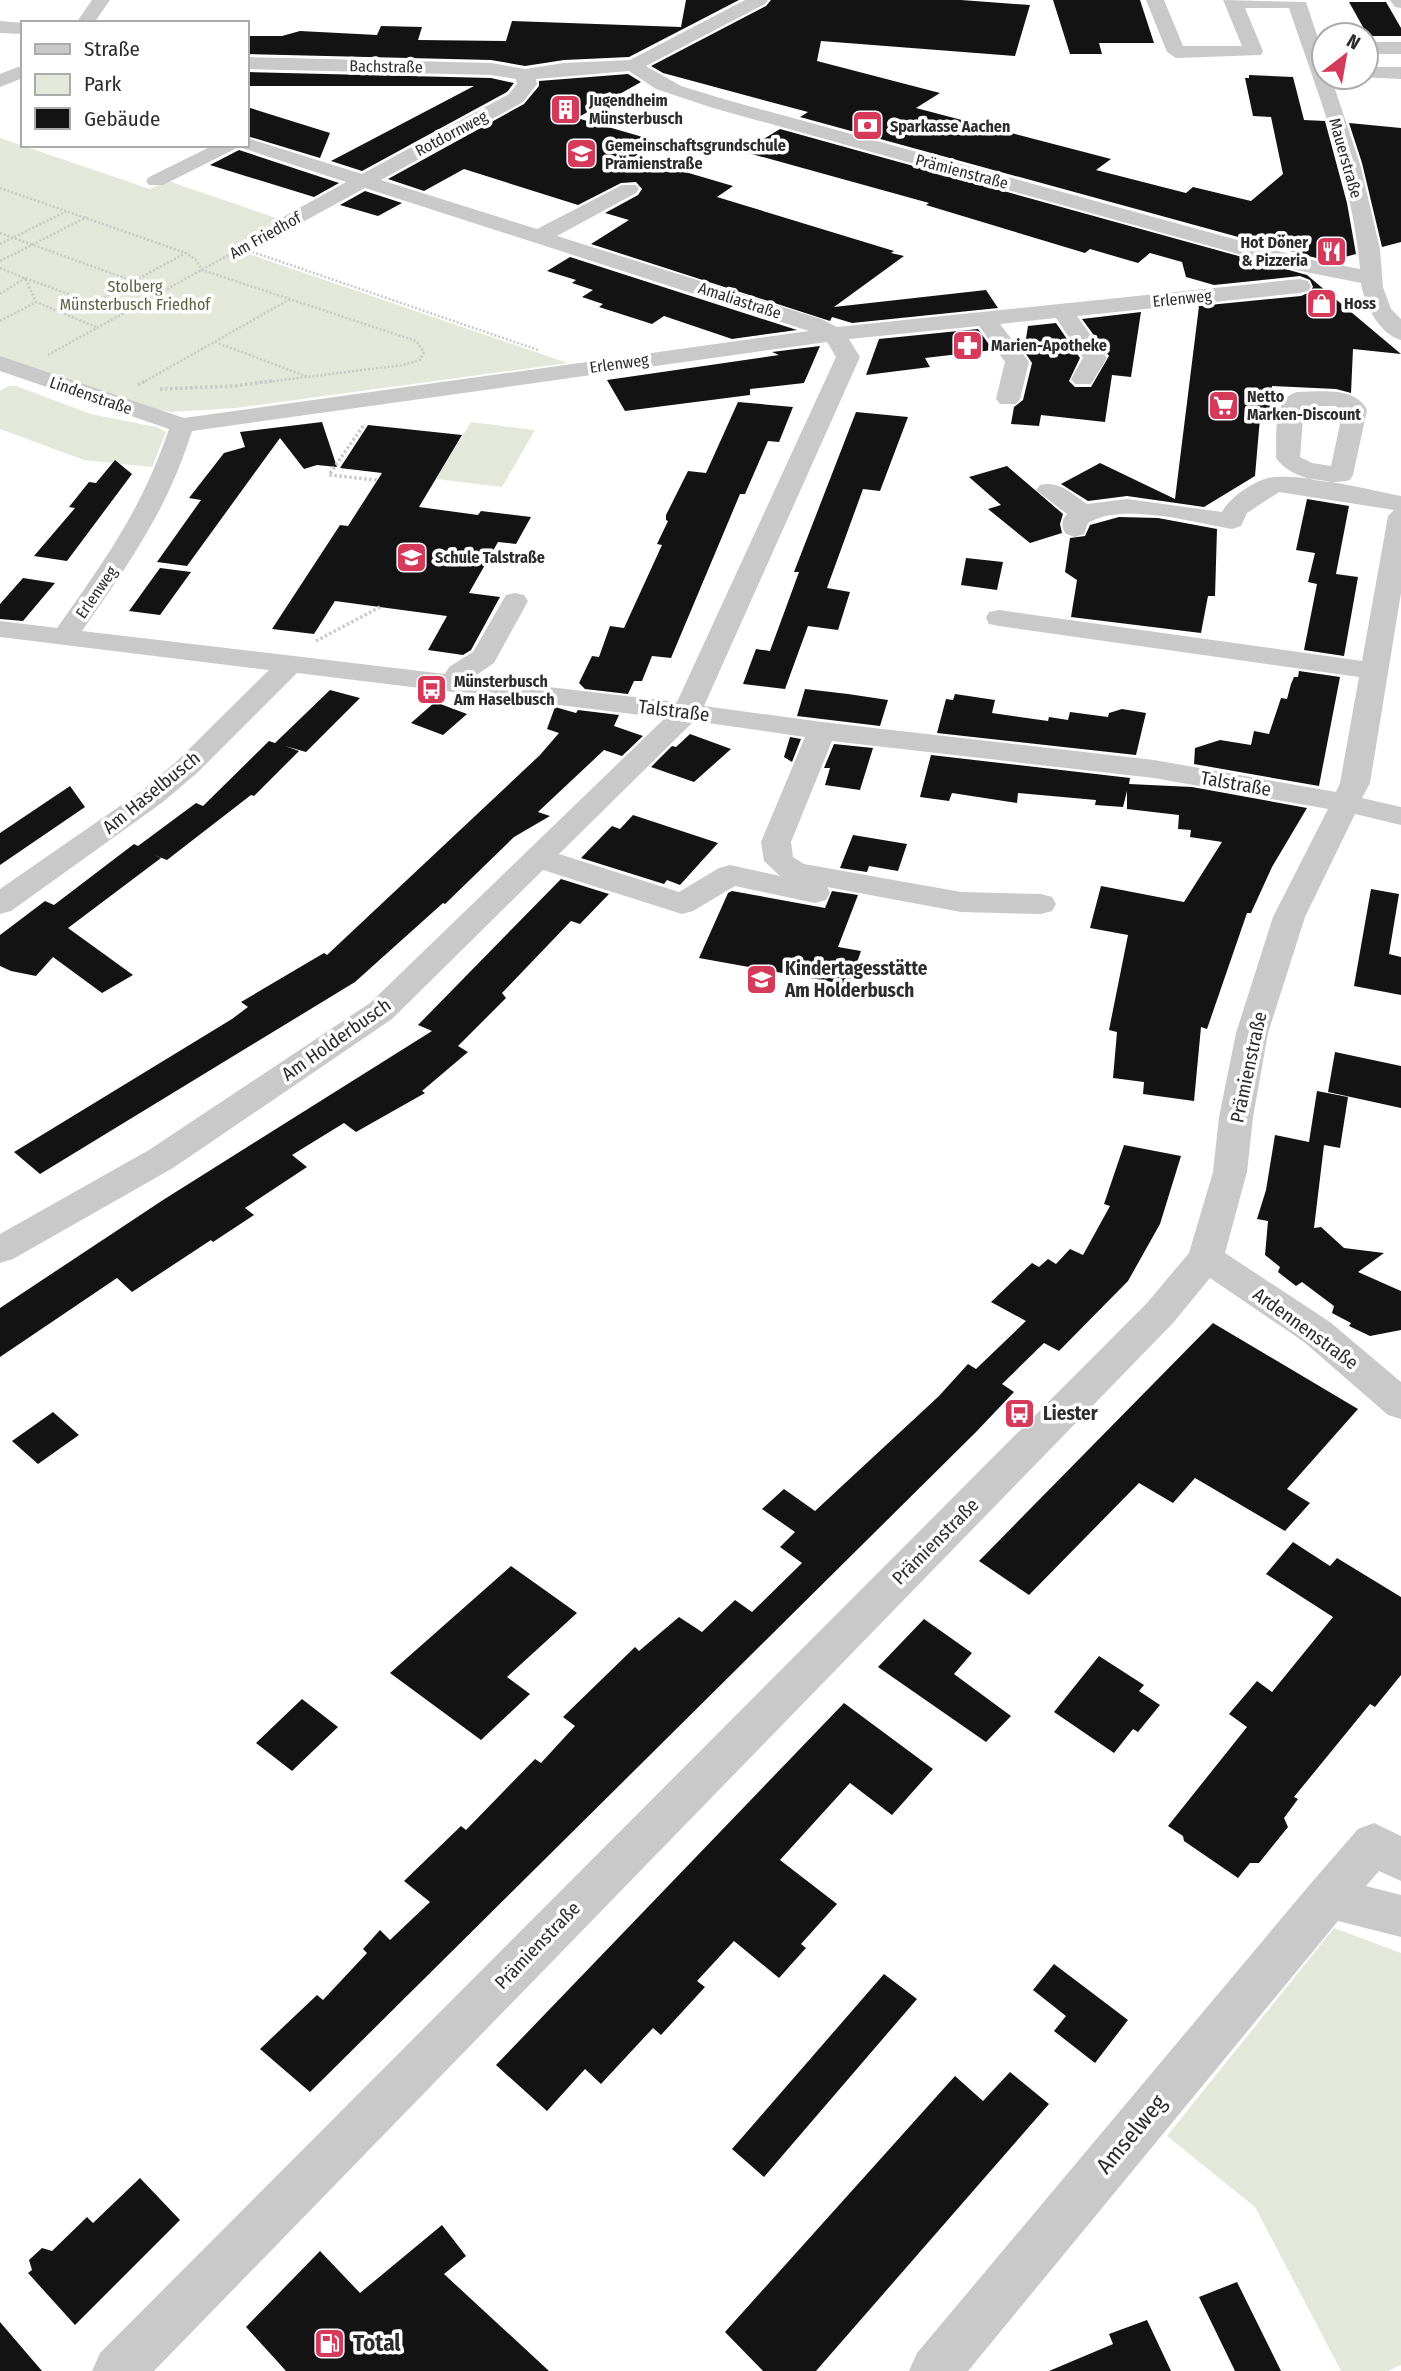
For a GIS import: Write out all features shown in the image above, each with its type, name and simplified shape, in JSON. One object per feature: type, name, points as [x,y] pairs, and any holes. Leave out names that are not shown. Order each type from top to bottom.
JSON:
[{"type":"street","points":[[86,21],[101,0]]},
{"type":"street","points":[[1155,0],[1176,52],[1254,51],[1233,1],[1297,1]]},
{"type":"street","name":"Mauerstraße","points":[[1297,1],[1310,38]]},
{"type":"street","points":[[634,65],[747,2]]},
{"type":"street","points":[[0,27],[21,28]]},
{"type":"street","points":[[1380,48],[1401,48]]},
{"type":"street","name":"Bachstraße","points":[[251,63],[491,69],[525,75],[564,69],[634,65]]},
{"type":"street","name":"Prämienstraße","points":[[634,65],[643,75],[665,86],[719,104],[1304,265],[1370,278]]},
{"type":"street","points":[[0,82],[21,72]]},
{"type":"street","points":[[1380,73],[1401,73]]},
{"type":"street","name":"Rotdornweg","points":[[363,180],[516,97],[527,84],[525,75]]},
{"type":"street","name":"Mauerstraße","points":[[1328,91],[1358,196],[1369,249],[1370,278]]},
{"type":"street","name":"Amaliastraße","points":[[248,144],[813,324],[834,334]]},
{"type":"street","points":[[156,181],[226,147]]},
{"type":"street","name":"Am Friedhof","points":[[292,220],[363,180]]},
{"type":"street","points":[[541,236],[629,189]]},
{"type":"street","points":[[1370,278],[1381,311],[1401,333]]},
{"type":"street","name":"Erlenweg","points":[[64,636],[119,558],[150,508],[168,469],[182,425],[575,368],[834,334],[1300,286]]},
{"type":"street","points":[[1063,311],[1095,358],[1083,379]]},
{"type":"street","points":[[985,318],[1017,362],[1008,400]]},
{"type":"street","points":[[687,712],[848,357],[834,334]]},
{"type":"street","name":"Lindenstraße","points":[[6,371],[182,425]]},
{"type":"street","points":[[1341,475],[1401,486]]},
{"type":"street","points":[[1049,490],[1079,521],[1108,507],[1136,508],[1231,521],[1235,510],[1242,504],[1275,484],[1401,503]]},
{"type":"street","name":"Prämienstraße","points":[[118,2371],[1160,1313],[1206,1258],[1230,1172],[1236,1117],[1252,1033],[1289,917],[1355,783],[1401,516]]},
{"type":"street","points":[[456,684],[459,673],[484,657],[514,601]]},
{"type":"street","points":[[999,618],[1373,671]]},
{"type":"street","name":"Talstraße","points":[[0,629],[687,712],[822,731],[1154,769],[1346,803],[1401,816]]},
{"type":"street","name":"Am Haselbusch","points":[[0,904],[153,796],[187,767],[289,665]]},
{"type":"street","name":"Am Holderbusch","points":[[0,1250],[161,1159],[380,1011],[687,712]]},
{"type":"street","points":[[822,731],[776,842],[779,861],[795,872],[961,902],[1041,904]]},
{"type":"street","points":[[538,858],[682,904],[730,875],[879,905]]},
{"type":"street","name":"Ardennenstraße","points":[[1206,1258],[1317,1332],[1396,1392]]},
{"type":"street","name":"Amselweg","points":[[935,2371],[1374,1843],[1401,1861]]},
{"type":"street","points":[[1328,1897],[1401,1916]]},
{"type":"path","points":[[0,187],[186,253],[196,260],[202,270],[416,341],[424,352],[420,360],[403,365],[310,378],[153,389]]},
{"type":"path","points":[[0,244],[67,211]]},
{"type":"path","points":[[0,261],[87,217]]},
{"type":"path","name":"Am Friedhof","points":[[6,371],[97,327],[292,220]]},
{"type":"path","points":[[0,233],[133,281]]},
{"type":"path","points":[[241,248],[571,361],[575,368]]},
{"type":"path","points":[[0,268],[93,303],[186,253]]},
{"type":"path","points":[[0,294],[25,278]]},
{"type":"path","points":[[25,278],[36,302],[97,327]]},
{"type":"path","points":[[142,389],[131,389],[290,299]]},
{"type":"path","points":[[0,321],[36,302]]},
{"type":"path","points":[[214,342],[310,378]]},
{"type":"path","points":[[371,398],[376,406],[329,475],[377,480]]},
{"type":"path","points":[[289,665],[291,653],[380,607]]},
{"type":"green space","name":"Stolberg Münsterbusch Friedhof","points":[[0,138],[150,189],[168,181],[282,220],[231,248],[568,363],[236,408],[171,412],[110,400],[0,358]]},
{"type":"green space","points":[[16,386],[91,414],[156,427],[166,432],[152,467],[84,460],[0,429],[0,391]]},
{"type":"green space","points":[[471,422],[535,430],[502,487],[436,479]]},
{"type":"green space","points":[[1334,1928],[1401,1953],[1401,2365],[1388,2371],[1341,2371],[1255,2207],[1167,2136]]},
{"type":"building","points":[[686,0],[739,0],[629,57],[564,60],[525,66],[491,60],[248,54],[248,36],[282,36],[300,31],[377,35],[381,26],[422,27],[418,40],[506,41],[512,21],[681,27]]},
{"type":"building","points":[[771,0],[961,0],[1030,5],[1015,56],[821,41],[817,61],[940,93],[916,108],[1111,159],[1096,170],[1186,193],[1193,187],[1251,201],[1283,174],[1271,117],[1253,116],[1245,78],[1249,78],[1249,75],[1293,77],[1304,120],[1325,121],[1347,203],[1356,254],[1330,261],[1308,256],[800,117],[808,112],[663,73],[651,66],[766,6]]},
{"type":"building","points":[[1053,0],[1140,0],[1154,43],[1099,43],[1102,54],[1070,54]]},
{"type":"building","points":[[1349,2],[1386,2],[1401,28],[1401,36],[1380,36],[1380,21],[1360,21]]},
{"type":"building","points":[[248,72],[491,78],[514,83],[507,92],[362,171],[331,161],[474,86],[248,86]]},
{"type":"building","points":[[628,74],[641,82],[577,118],[660,142],[634,157],[733,186],[717,197],[904,256],[834,307],[986,290],[998,308],[852,323],[832,317],[830,321],[591,244],[629,220],[605,213],[638,195],[642,189],[636,182],[621,183],[578,205],[464,169],[424,191],[388,179],[524,104],[539,86],[539,81]]},
{"type":"building","points":[[248,107],[330,133],[320,158],[248,136]]},
{"type":"building","points":[[1349,123],[1401,128],[1401,242],[1382,247],[1362,163]]},
{"type":"building","points":[[780,129],[1307,275],[1401,354],[1353,349],[1351,393],[1336,389],[1272,386],[1269,419],[1260,418],[1255,476],[1204,507],[1127,496],[1088,501],[1061,484],[1100,463],[1175,499],[1199,306],[1301,296],[1310,292],[1313,287],[1310,280],[1300,276],[1214,285],[1186,277],[1182,262],[1150,253],[1138,263],[1090,249],[1085,253],[926,205],[929,203],[748,153],[768,141],[762,140]]},
{"type":"building","points":[[239,150],[339,183],[314,197],[210,165]]},
{"type":"building","points":[[365,191],[402,203],[378,216],[340,205]]},
{"type":"building","points":[[570,257],[797,330],[732,339],[664,316],[652,324],[599,307],[603,304],[582,297],[593,290],[572,283],[576,280],[547,271]]},
{"type":"building","points":[[1141,312],[1131,377],[1112,375],[1105,422],[1041,415],[1039,426],[1011,424],[1014,407],[1023,400],[1032,363],[1024,351],[1028,326],[1056,323],[1080,358],[1069,381],[1075,387],[1091,387],[1109,356],[1082,319]]},
{"type":"building","points":[[978,329],[993,350],[925,358],[930,367],[866,375],[879,339]]},
{"type":"building","points":[[820,346],[804,383],[750,389],[750,395],[625,411],[607,380],[779,355],[772,352]]},
{"type":"building","points":[[738,402],[793,407],[779,442],[768,441],[745,494],[740,494],[671,658],[652,656],[642,681],[634,681],[628,694],[585,689],[579,683],[592,656],[599,657],[610,626],[624,628],[662,545],[657,544],[668,521],[666,515],[688,471],[706,473]]},
{"type":"building","points":[[856,412],[908,417],[880,491],[863,489],[827,588],[850,592],[838,630],[808,626],[785,689],[743,684],[756,649],[770,651],[799,572],[794,572]]},
{"type":"building","points":[[322,422],[337,467],[317,465],[304,469],[280,438],[187,566],[157,562],[201,500],[189,498],[224,453],[245,447],[240,432]]},
{"type":"building","points":[[368,425],[462,435],[419,507],[478,515],[481,511],[531,517],[516,544],[498,542],[469,593],[500,597],[471,650],[463,655],[428,650],[447,616],[335,601],[314,634],[272,629],[340,525],[348,526],[382,473],[340,468]]},
{"type":"building","points":[[115,460],[132,474],[67,561],[34,556],[75,508],[69,507],[89,482],[96,483]]},
{"type":"building","points":[[1007,466],[1063,514],[1060,524],[1062,533],[1030,543],[988,509],[1001,505],[969,477]]},
{"type":"building","points":[[1307,499],[1349,506],[1336,574],[1358,577],[1344,656],[1304,650],[1317,584],[1308,582],[1315,553],[1296,550]]},
{"type":"building","points":[[1119,517],[1158,518],[1217,529],[1215,596],[1208,596],[1201,633],[1071,617],[1077,580],[1065,572],[1070,538],[1085,536],[1090,525]]},
{"type":"building","points":[[966,558],[1003,562],[997,590],[961,585]]},
{"type":"building","points":[[160,568],[191,572],[160,615],[129,611]]},
{"type":"building","points":[[23,578],[55,583],[23,621],[0,619],[0,604]]},
{"type":"building","points":[[1299,671],[1340,677],[1319,786],[1194,764],[1195,748],[1220,740],[1251,745],[1254,731],[1269,734],[1281,698],[1287,699],[1294,677],[1298,677]]},
{"type":"building","points":[[805,689],[888,700],[880,726],[797,716]]},
{"type":"building","points":[[330,690],[360,698],[306,752],[285,746],[299,751],[254,796],[251,795],[167,860],[154,855],[161,858],[68,928],[133,975],[102,993],[53,957],[36,976],[0,966],[0,935],[45,901],[54,905],[134,844],[138,846],[196,803],[203,806],[269,741],[275,743]]},
{"type":"building","points":[[955,694],[995,700],[992,713],[1048,721],[1049,717],[1068,720],[1070,712],[1108,717],[1109,713],[1122,709],[1146,713],[1136,755],[937,733],[946,699],[953,700]]},
{"type":"building","points":[[435,702],[467,714],[443,735],[411,723]]},
{"type":"building","points":[[555,707],[576,713],[578,710],[619,715],[614,726],[643,736],[622,756],[604,750],[538,812],[550,816],[514,837],[445,904],[355,982],[40,1174],[14,1152],[232,1019],[248,1007],[241,1002],[324,953],[327,955],[540,755],[559,733],[547,729]]},
{"type":"building","points":[[690,734],[731,749],[694,782],[651,767],[672,746],[676,747]]},
{"type":"building","points":[[790,737],[801,739],[792,762],[784,757]]},
{"type":"building","points":[[834,744],[873,748],[860,790],[825,785],[830,768],[824,768]]},
{"type":"building","points":[[931,755],[1130,778],[1129,784],[1192,787],[1307,808],[1272,867],[1251,913],[1247,913],[1207,1029],[1201,1027],[1194,1101],[1143,1094],[1144,1082],[1113,1078],[1117,1032],[1109,1030],[1128,935],[1090,928],[1101,886],[1184,902],[1222,842],[1190,837],[1191,830],[1178,829],[1179,815],[1127,809],[1127,791],[1123,807],[1095,805],[1096,800],[1018,793],[1017,803],[952,793],[949,801],[920,797]]},
{"type":"building","points":[[70,786],[85,807],[0,865],[0,833]]},
{"type":"building","points":[[633,815],[718,843],[680,885],[667,880],[664,884],[581,858],[612,826],[620,829]]},
{"type":"building","points":[[853,835],[907,844],[898,871],[869,866],[867,872],[840,868]]},
{"type":"building","points":[[561,879],[609,894],[580,924],[571,921],[502,993],[506,998],[458,1046],[468,1052],[422,1091],[425,1093],[356,1132],[344,1123],[292,1155],[307,1167],[245,1208],[254,1215],[132,1292],[117,1278],[0,1357],[0,1308],[163,1200],[432,1031],[418,1025]]},
{"type":"building","points":[[1371,889],[1399,894],[1389,954],[1401,957],[1401,995],[1354,986]]},
{"type":"building","points":[[732,891],[825,908],[832,891],[858,895],[838,947],[861,951],[849,985],[699,958],[728,893]]},
{"type":"building","points":[[1335,1052],[1401,1066],[1401,1108],[1328,1092]]},
{"type":"building","points":[[1317,1091],[1348,1097],[1340,1148],[1324,1145],[1314,1228],[1321,1227],[1344,1248],[1384,1253],[1358,1272],[1401,1291],[1401,1330],[1370,1336],[1349,1326],[1351,1323],[1332,1313],[1334,1306],[1302,1282],[1296,1286],[1278,1272],[1280,1267],[1265,1255],[1268,1221],[1257,1219],[1266,1190],[1275,1135],[1309,1142]]},
{"type":"building","points":[[1124,1145],[1181,1156],[1160,1224],[1128,1281],[1059,1351],[1044,1343],[1002,1384],[1014,1392],[976,1432],[310,2092],[260,2049],[317,1995],[323,2000],[367,1953],[363,1949],[380,1930],[390,1940],[430,1902],[404,1881],[461,1826],[466,1830],[535,1759],[541,1763],[575,1726],[563,1717],[635,1647],[639,1651],[679,1617],[702,1632],[735,1600],[752,1612],[802,1563],[780,1547],[795,1532],[762,1509],[784,1489],[815,1511],[939,1396],[968,1364],[976,1369],[1026,1321],[991,1302],[1032,1263],[1039,1267],[1048,1259],[1056,1264],[1070,1249],[1083,1255],[1110,1206],[1104,1204]]},
{"type":"building","points":[[1213,1323],[1358,1409],[1287,1489],[1310,1503],[1285,1531],[1195,1478],[1173,1503],[1139,1483],[1029,1595],[979,1561]]},
{"type":"building","points":[[53,1412],[79,1435],[38,1464],[12,1441]]},
{"type":"building","points":[[1293,1542],[1330,1566],[1337,1558],[1401,1597],[1401,1675],[1375,1707],[1370,1704],[1294,1797],[1298,1799],[1284,1818],[1288,1827],[1259,1863],[1250,1863],[1238,1878],[1184,1841],[1183,1836],[1168,1826],[1247,1727],[1229,1714],[1257,1681],[1272,1692],[1333,1617],[1266,1574]]},
{"type":"building","points":[[511,1566],[577,1613],[507,1677],[530,1694],[481,1740],[390,1673]]},
{"type":"building","points":[[924,1619],[972,1653],[954,1674],[1011,1716],[986,1742],[878,1667]]},
{"type":"building","points":[[1099,1656],[1144,1685],[1139,1691],[1160,1705],[1138,1732],[1133,1729],[1114,1753],[1054,1712]]},
{"type":"building","points":[[302,1699],[338,1727],[292,1771],[256,1743]]},
{"type":"building","points":[[844,1703],[933,1769],[892,1815],[850,1783],[780,1860],[837,1904],[801,1944],[806,1948],[779,1978],[734,1941],[697,1981],[705,1987],[661,2035],[653,2028],[601,2084],[585,2069],[547,2111],[496,2065]]},
{"type":"building","points":[[1054,1964],[1128,2020],[1095,2063],[1054,2031],[1066,2016],[1033,1990]]},
{"type":"building","points":[[884,1974],[917,1999],[764,2177],[732,2149]]},
{"type":"building","points":[[1010,2072],[1049,2104],[816,2371],[763,2371],[725,2332],[955,2076],[983,2101]]},
{"type":"building","points":[[140,2178],[180,2220],[75,2325],[28,2273],[32,2270],[29,2260],[42,2248],[52,2251],[87,2217],[93,2223]]},
{"type":"building","points":[[442,2225],[466,2256],[444,2274],[549,2371],[286,2371],[246,2327],[320,2251],[360,2293]]},
{"type":"building","points":[[1237,2282],[1281,2371],[1235,2371],[1199,2297]]},
{"type":"building","points":[[1147,2320],[1171,2371],[1049,2371],[1113,2344],[1109,2334]]},
{"type":"building","points":[[0,2322],[42,2371],[0,2371]]},
{"type":"place","name":"Jugendheim Münsterbusch","points":[[566,109]]},
{"type":"place","name":"Sparkasse Aachen","points":[[867,126]]},
{"type":"place","name":"Gemeinschaftsgrundschule Prämienstraße","points":[[582,154]]},
{"type":"place","name":"Hot Döner & Pizzeria","points":[[1331,251]]},
{"type":"place","name":"Hoss","points":[[1321,303]]},
{"type":"place","name":"Marien-Apotheke","points":[[968,345]]},
{"type":"place","name":"Netto Marken-Discount","points":[[1224,405]]},
{"type":"place","name":"Schule Talstraße","points":[[412,557]]},
{"type":"place","name":"Münsterbusch Am Haselbusch","points":[[431,690]]},
{"type":"place","name":"Kindertagesstätte Am Holderbusch","points":[[762,979]]},
{"type":"place","name":"Liester","points":[[1020,1413]]},
{"type":"place","name":"Total","points":[[330,2343]]}]
